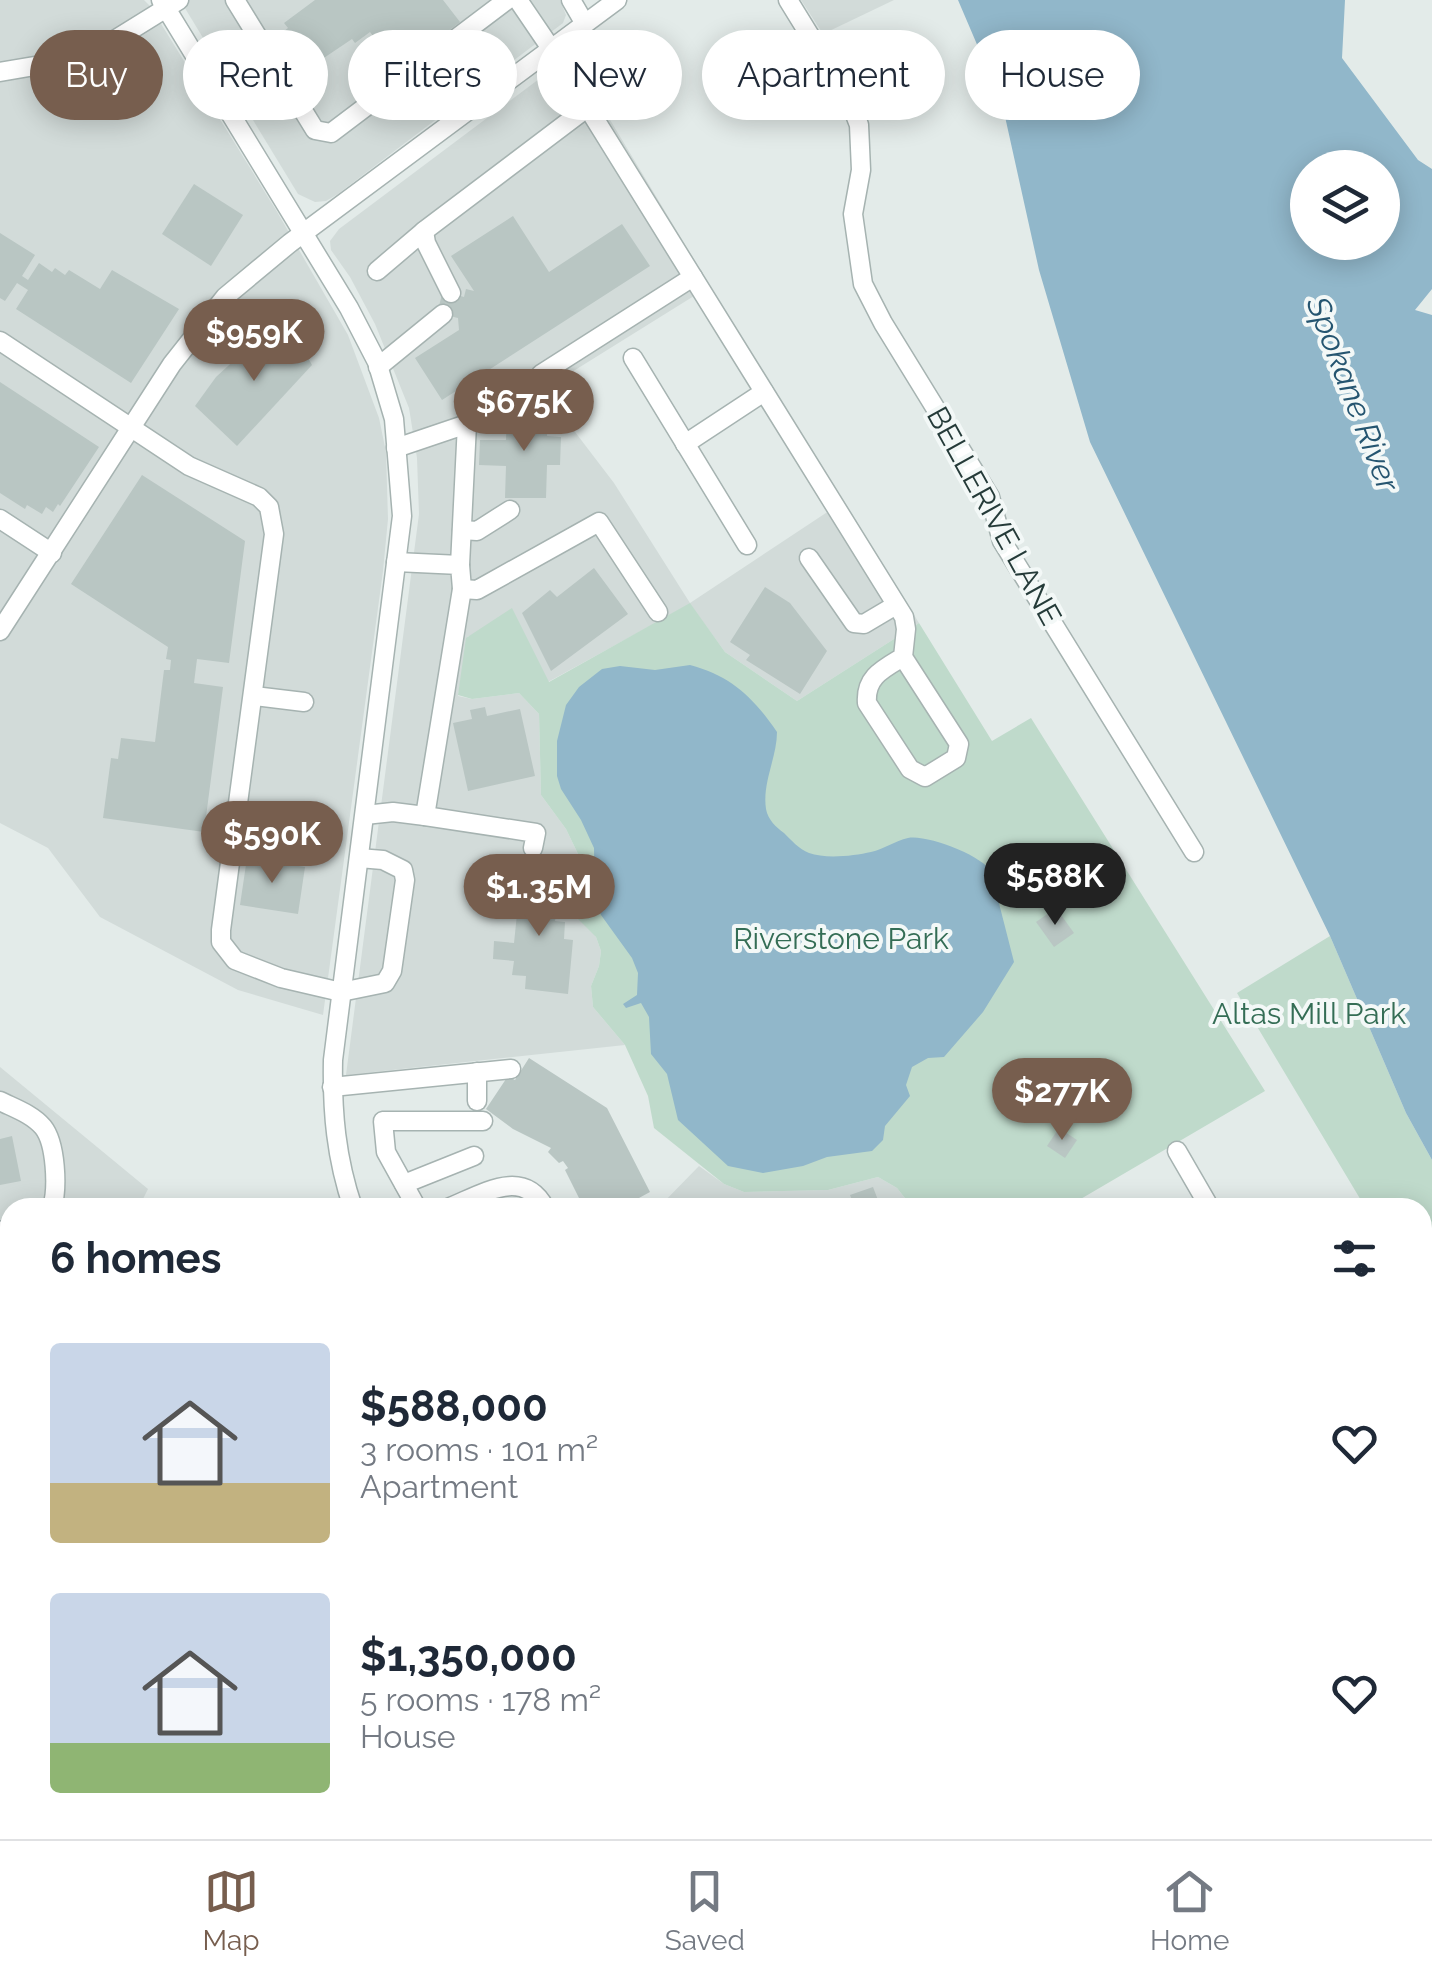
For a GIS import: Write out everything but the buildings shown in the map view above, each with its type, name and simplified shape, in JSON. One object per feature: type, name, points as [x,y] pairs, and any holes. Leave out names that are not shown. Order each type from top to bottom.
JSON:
[{"type":"street","points":[[235,0],[316,130],[331,133],[506,0]]},
{"type":"street","points":[[518,0],[538,30]]},
{"type":"street","points":[[571,0],[585,24]]},
{"type":"street","points":[[577,30],[616,0]]},
{"type":"street","name":"BELLERIVE LANE","points":[[788,0],[849,99],[859,124],[860,170],[853,214],[857,258],[870,300],[990,497],[1002,542],[1194,852]]},
{"type":"street","points":[[0,72],[64,61],[105,46],[168,2],[349,308],[378,367],[394,419],[402,516],[332,1087],[338,1156],[350,1198]]},
{"type":"street","points":[[0,632],[172,364],[219,302],[304,233],[537,61]]},
{"type":"street","points":[[377,271],[571,120]]},
{"type":"street","points":[[596,120],[896,606],[906,629],[903,657],[960,744],[956,758],[925,776],[910,770],[867,703],[866,692],[872,677],[903,657]]},
{"type":"street","points":[[424,232],[450,293]]},
{"type":"street","points":[[541,374],[693,277]]},
{"type":"street","points":[[378,367],[444,314]]},
{"type":"street","points":[[0,341],[189,466],[252,493],[268,507],[274,534],[220,930],[222,942],[235,960],[341,992],[385,984],[392,971],[405,880],[403,870],[383,860],[360,858]]},
{"type":"street","points":[[632,358],[748,544]]},
{"type":"street","points":[[686,444],[764,392]]},
{"type":"street","points":[[396,448],[467,424],[462,589],[425,816]]},
{"type":"street","points":[[462,530],[477,531],[510,510]]},
{"type":"street","points":[[0,518],[52,553]]},
{"type":"street","points":[[462,589],[477,590],[599,522],[658,612]]},
{"type":"street","points":[[809,558],[854,623],[864,624],[896,606]]},
{"type":"street","points":[[396,562],[460,565]]},
{"type":"street","points":[[254,696],[304,702]]},
{"type":"street","points":[[365,815],[393,812],[536,833],[533,848]]},
{"type":"street","points":[[332,1087],[511,1068]]},
{"type":"street","points":[[477,1072],[477,1101]]},
{"type":"street","points":[[0,1100],[28,1114],[48,1135],[56,1184],[54,1198]]},
{"type":"street","points":[[411,1198],[386,1152],[383,1120],[483,1121]]},
{"type":"street","points":[[1177,1151],[1202,1198]]},
{"type":"street","points":[[404,1184],[474,1156]]},
{"type":"street","points":[[474,1198],[521,1184],[539,1198]]},
{"type":"shaded area","points":[[0,0],[144,0],[183,59],[183,120],[220,120],[276,210],[348,335],[379,418],[386,452],[388,519],[383,571],[323,1015],[238,990],[100,917],[48,848],[0,823]]},
{"type":"shaded area","points":[[180,0],[560,0],[566,15],[554,30],[537,30],[537,43],[517,58],[517,30],[348,30],[348,120],[435,120],[338,194],[315,202],[298,194],[253,120],[328,120],[328,30],[198,30]]},
{"type":"shaded area","points":[[801,0],[894,0],[831,30],[820,30]]},
{"type":"shaded area","points":[[537,80],[537,120],[610,120],[710,286],[543,390],[614,483],[690,603],[844,501],[919,623],[797,701],[725,652],[690,604],[548,682],[468,636],[458,696],[472,699],[519,693],[539,714],[541,795],[566,829],[578,854],[573,903],[601,951],[591,986],[593,1007],[625,1045],[346,1075],[419,514],[417,458],[409,408],[375,324],[331,250],[330,241],[339,229],[484,120],[517,120],[517,96]]},
{"type":"shaded area","points":[[0,1067],[148,1189],[144,1198],[0,1198]]},
{"type":"shaded area","points":[[699,1166],[724,1184],[744,1192],[828,1190],[878,1177],[897,1188],[905,1198],[668,1198]]},
{"type":"green space","name":"Riverstone Park","points":[[690,603],[725,652],[797,701],[919,623],[992,741],[1031,718],[1265,1091],[1082,1198],[905,1198],[897,1188],[878,1177],[828,1190],[744,1192],[724,1184],[654,1128],[648,1096],[625,1045],[593,1007],[591,986],[601,951],[596,937],[576,917],[573,903],[578,854],[566,829],[541,795],[539,714],[519,693],[472,699],[458,695],[466,638],[512,608],[549,682]]},
{"type":"green space","name":"Altas Mill Park","points":[[1330,936],[1406,1113],[1432,1160],[1432,1198],[1360,1198],[1237,993]]},
{"type":"water","name":"Spokane River","points":[[958,0],[1345,0],[1342,58],[1418,160],[1432,169],[1432,289],[1415,310],[1432,315],[1432,1160],[1406,1113],[1330,936],[1090,442],[1039,270],[1006,120],[1140,120],[1140,30],[971,30]]},
{"type":"water","points":[[690,665],[718,675],[740,690],[777,732],[766,809],[773,823],[802,849],[823,856],[848,856],[916,838],[966,853],[991,872],[1014,962],[983,1012],[944,1057],[928,1058],[912,1067],[906,1085],[910,1096],[885,1126],[883,1140],[872,1151],[827,1157],[763,1173],[728,1166],[678,1120],[667,1074],[651,1054],[649,1017],[641,1003],[626,1008],[623,1004],[637,995],[638,973],[595,900],[594,848],[561,789],[557,741],[566,705],[579,687],[602,669],[620,666],[655,670]]}]
